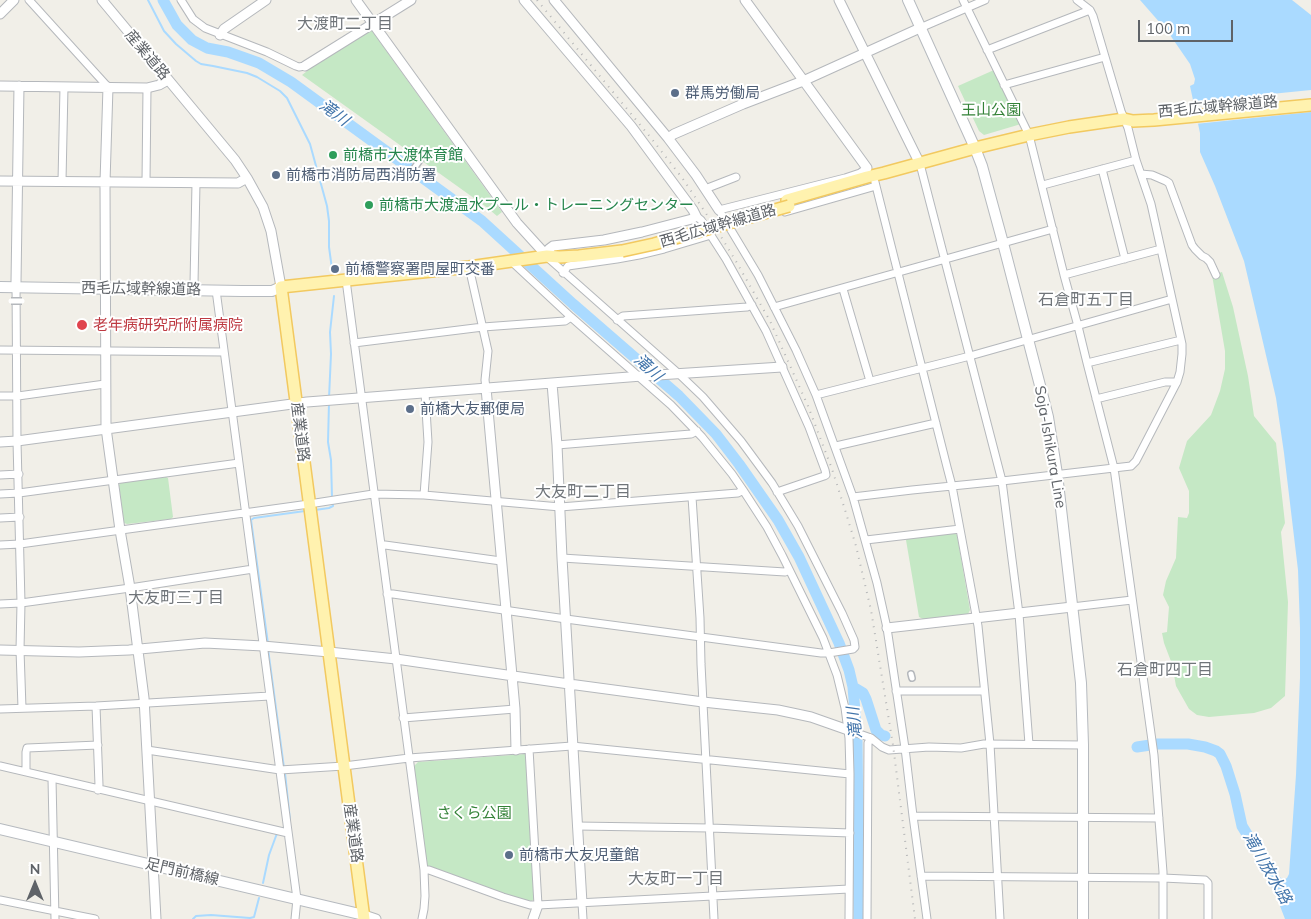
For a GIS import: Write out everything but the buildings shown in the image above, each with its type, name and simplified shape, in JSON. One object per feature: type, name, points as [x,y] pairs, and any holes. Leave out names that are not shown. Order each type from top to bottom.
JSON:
[{"type":"main road","name":"Soja-Ishikura Line","points":[[908,0],[976,148],[1044,397],[1057,474],[1081,683],[1083,745],[1082,919]]},
{"type":"main road","name":"西毛広域幹線道路","points":[[106,286],[194,284],[271,285],[281,287],[470,267],[543,257],[587,255],[654,244],[867,177],[1029,135],[1086,124],[1125,119],[1133,121],[1311,98]]},
{"type":"main road","name":"西毛広域幹線道路","points":[[1154,117],[1311,105]]},
{"type":"main road","name":"西毛広域幹線道路","points":[[788,203],[876,184],[884,173]]},
{"type":"main road","name":"西毛広域幹線道路","points":[[0,282],[16,285]]},
{"type":"main road","name":"西毛広域幹線道路","points":[[0,287],[16,285],[106,286],[272,291],[281,287]]},
{"type":"main road","name":"産業道路","points":[[281,287],[364,917]]},
{"type":"main road","name":"足門前橋線","points":[[0,829],[297,899],[364,917]]},
{"type":"street","points":[[0,14],[14,0]]},
{"type":"street","points":[[30,0],[108,87],[105,182],[106,428],[130,588],[144,703],[156,919]]},
{"type":"street","name":"産業道路","points":[[102,0],[235,160],[247,178],[263,207],[271,231],[281,287]]},
{"type":"street","points":[[181,0],[188,12],[199,24],[212,32],[302,67],[411,0]]},
{"type":"street","points":[[220,34],[224,29],[266,0]]},
{"type":"street","points":[[356,0],[543,257],[563,272],[703,397],[726,422],[755,459],[778,492],[798,526],[842,613],[855,647],[853,649],[830,652],[700,637],[387,594]]},
{"type":"street","points":[[524,0],[631,126],[696,216],[701,220],[766,331],[809,427],[826,472],[824,476],[778,492]]},
{"type":"street","points":[[554,0],[668,138],[720,210],[758,275],[796,350],[816,395],[853,497],[866,540],[887,628],[906,748],[927,919]]},
{"type":"street","points":[[720,210],[845,178],[860,173],[867,168],[744,0]]},
{"type":"street","points":[[839,0],[920,164],[946,260],[1002,481],[1020,614],[1029,744]]},
{"type":"street","points":[[963,0],[1029,135],[1114,468],[1154,755],[1163,878],[1163,919]]},
{"type":"street","points":[[668,138],[743,104],[803,81],[984,0]]},
{"type":"street","points":[[853,497],[1131,466],[1136,461],[1177,382],[1182,354],[1180,340],[1151,204],[1093,16],[1090,10],[1077,0]]},
{"type":"street","points":[[987,50],[1090,10]]},
{"type":"street","points":[[1004,85],[1105,57]]},
{"type":"street","points":[[0,86],[147,88],[168,80]]},
{"type":"street","points":[[19,86],[16,285],[22,708]]},
{"type":"street","points":[[62,181],[64,87]]},
{"type":"street","points":[[146,182],[147,88]]},
{"type":"street","points":[[408,177],[420,160]]},
{"type":"street","points":[[1043,186],[1136,160]]},
{"type":"street","points":[[1102,169],[1125,259]]},
{"type":"street","points":[[1141,174],[1152,175],[1169,184],[1192,245],[1206,258],[1216,275]]},
{"type":"street","points":[[705,189],[736,177]]},
{"type":"street","points":[[0,181],[238,183],[247,178]]},
{"type":"street","points":[[194,284],[196,183]]},
{"type":"street","points":[[730,228],[876,184],[952,486],[978,626],[990,744],[1000,919]]},
{"type":"street","points":[[543,257],[553,246],[635,234],[692,219],[696,216]]},
{"type":"street","points":[[774,307],[1053,229]]},
{"type":"street","points":[[563,272],[568,266],[639,255],[711,235]]},
{"type":"street","points":[[1064,276],[1161,249]]},
{"type":"street","points":[[513,261],[571,316],[671,405],[714,451],[743,490],[766,527],[814,618],[830,652],[844,702],[849,730],[849,919]]},
{"type":"street","points":[[470,267],[488,351],[485,380],[497,502],[516,750]]},
{"type":"street","points":[[346,280],[424,870],[425,896],[422,919]]},
{"type":"street","points":[[843,289],[870,381]]},
{"type":"street","points":[[216,290],[297,899],[295,919]]},
{"type":"street","points":[[816,395],[922,369],[1172,300]]},
{"type":"street","points":[[11,301],[22,301]]},
{"type":"street","points":[[617,320],[623,316],[747,307],[752,305]]},
{"type":"street","points":[[354,343],[483,327],[565,321],[571,316]]},
{"type":"street","points":[[1087,363],[1180,340]]},
{"type":"street","points":[[0,350],[224,352]]},
{"type":"street","points":[[0,442],[296,403],[552,382],[782,367]]},
{"type":"street","points":[[552,382],[582,919]]},
{"type":"street","points":[[1096,399],[1165,382],[1177,382]]},
{"type":"street","points":[[0,396],[18,396],[105,384]]},
{"type":"street","points":[[424,393],[428,442],[424,495]]},
{"type":"street","points":[[836,446],[936,423]]},
{"type":"street","points":[[557,445],[691,434],[696,431]]},
{"type":"street","points":[[0,494],[239,463]]},
{"type":"street","points":[[0,476],[19,474]]},
{"type":"street","points":[[0,545],[20,544],[374,494],[424,495],[560,507],[738,493],[743,490]]},
{"type":"street","points":[[692,496],[714,919]]},
{"type":"street","points":[[0,518],[20,517]]},
{"type":"street","points":[[866,540],[960,529]]},
{"type":"street","points":[[381,545],[501,561]]},
{"type":"street","points":[[562,558],[785,572],[789,570]]},
{"type":"street","points":[[0,604],[21,603],[130,588],[253,569]]},
{"type":"street","points":[[887,628],[1132,600]]},
{"type":"street","points":[[0,650],[73,652],[205,643],[263,646],[396,659],[703,702],[778,710],[810,717],[867,736],[885,749],[893,750],[939,747],[961,748],[979,744],[1083,745]]},
{"type":"street","points":[[896,691],[984,691]]},
{"type":"street","points":[[0,709],[96,706],[270,696]]},
{"type":"street","points":[[96,706],[98,790]]},
{"type":"street","points":[[403,718],[514,709]]},
{"type":"street","points":[[867,736],[867,919]]},
{"type":"street","points":[[26,772],[26,752],[28,748],[98,745]]},
{"type":"street","points":[[147,750],[280,770],[572,746],[850,774]]},
{"type":"street","points":[[529,749],[538,905],[533,919]]},
{"type":"street","points":[[0,766],[288,833]]},
{"type":"street","points":[[52,779],[55,919]]},
{"type":"street","points":[[913,816],[1159,818]]},
{"type":"street","points":[[577,826],[850,833]]},
{"type":"street","points":[[424,870],[429,870],[530,905],[850,889]]},
{"type":"street","points":[[921,876],[1205,880],[1208,883],[1208,919]]},
{"type":"street","points":[[0,900],[95,919]]},
{"type":"street","points":[[364,917],[376,919]]},
{"type":"green space","points":[[372,31],[502,212],[497,216],[302,75],[324,58]]},
{"type":"green space","name":"王山公園","points":[[994,70],[1021,124],[984,135],[979,131],[958,86]]},
{"type":"green space","points":[[1222,272],[1233,307],[1248,376],[1254,416],[1276,443],[1285,523],[1281,532],[1288,602],[1285,696],[1271,708],[1254,713],[1209,717],[1197,715],[1189,709],[1176,686],[1172,664],[1162,633],[1167,632],[1169,607],[1163,595],[1166,581],[1176,558],[1178,517],[1187,518],[1189,513],[1189,491],[1179,468],[1187,441],[1211,415],[1220,391],[1225,369],[1225,351],[1212,275]]},
{"type":"green space","points":[[168,478],[173,517],[171,519],[124,523],[119,485],[121,482]]},
{"type":"green space","points":[[954,532],[957,535],[970,610],[968,614],[923,619],[919,617],[906,540],[908,537]]},
{"type":"green space","name":"さくら公園","points":[[525,754],[527,759],[534,899],[532,901],[524,900],[429,868],[426,865],[413,767],[418,762]]},
{"type":"water","points":[[1140,0],[1292,0],[1311,15],[1311,919],[1285,919],[1280,906],[1280,899],[1271,886],[1242,831],[1242,826],[1263,852],[1270,867],[1281,878],[1287,878],[1289,874],[1296,775],[1300,628],[1298,570],[1276,398],[1244,261],[1200,152],[1200,133],[1190,86],[1194,84],[1195,79],[1190,64],[1168,32]]},
{"type":"pier","points":[[1311,90],[1311,112],[1195,124],[1191,102]]},
{"type":"waterway","points":[[148,0],[164,31],[196,61],[201,64],[247,73],[257,77],[280,91],[287,98],[310,144],[327,206],[332,269]]},
{"type":"waterway","name":"滝川","points":[[163,0],[177,25],[192,40],[207,48],[228,52],[259,63],[291,82],[482,221],[573,304],[679,396],[716,434],[739,464],[778,520],[799,557],[839,643],[849,670],[853,687],[857,737],[859,919]]},
{"type":"waterway","points":[[329,398],[330,332],[334,296]]},
{"type":"waterway","points":[[329,403],[328,442],[331,460],[332,497]]},
{"type":"waterway","points":[[315,510],[329,508],[333,506],[333,502]]},
{"type":"waterway","points":[[268,644],[251,520],[305,511]]},
{"type":"waterway","points":[[268,649],[284,768]]},
{"type":"waterway","name":"滝川放水路","points":[[853,687],[863,693],[876,730],[885,736]]},
{"type":"waterway","name":"滝川放水路","points":[[1137,747],[1157,744],[1188,744],[1205,747],[1220,754],[1235,794],[1242,826],[1250,839]]},
{"type":"waterway","points":[[285,773],[290,820],[288,822]]},
{"type":"waterway","points":[[263,883],[269,855],[278,832]]},
{"type":"waterway","points":[[193,919],[196,916],[211,915],[254,917],[259,898]]},
{"type":"railway","points":[[537,0],[683,179],[717,230],[770,321],[808,406],[832,469],[846,513],[871,610],[893,745],[915,919]]},
{"type":"place","name":"群馬労働局","points":[[675,93]]},
{"type":"place","name":"前橋市大渡体育館","points":[[333,155]]},
{"type":"place","name":"前橋市消防局西消防署","points":[[276,175]]},
{"type":"place","name":"前橋市大渡温水プール・トレーニングセンター","points":[[369,205]]},
{"type":"place","name":"前橋警察署問屋町交番","points":[[335,269]]},
{"type":"place","name":"老年病研究所附属病院","points":[[82,325]]},
{"type":"place","name":"前橋大友郵便局","points":[[410,409]]},
{"type":"place","name":"前橋市大友児童館","points":[[509,855]]},
{"type":"district","name":"大渡町二丁目","points":[[345,24]]},
{"type":"district","name":"石倉町五丁目","points":[[1086,300]]},
{"type":"district","name":"大友町二丁目","points":[[583,492]]},
{"type":"district","name":"大友町三丁目","points":[[176,598]]},
{"type":"district","name":"石倉町四丁目","points":[[1165,670]]},
{"type":"district","name":"大友町一丁目","points":[[676,879]]}]
